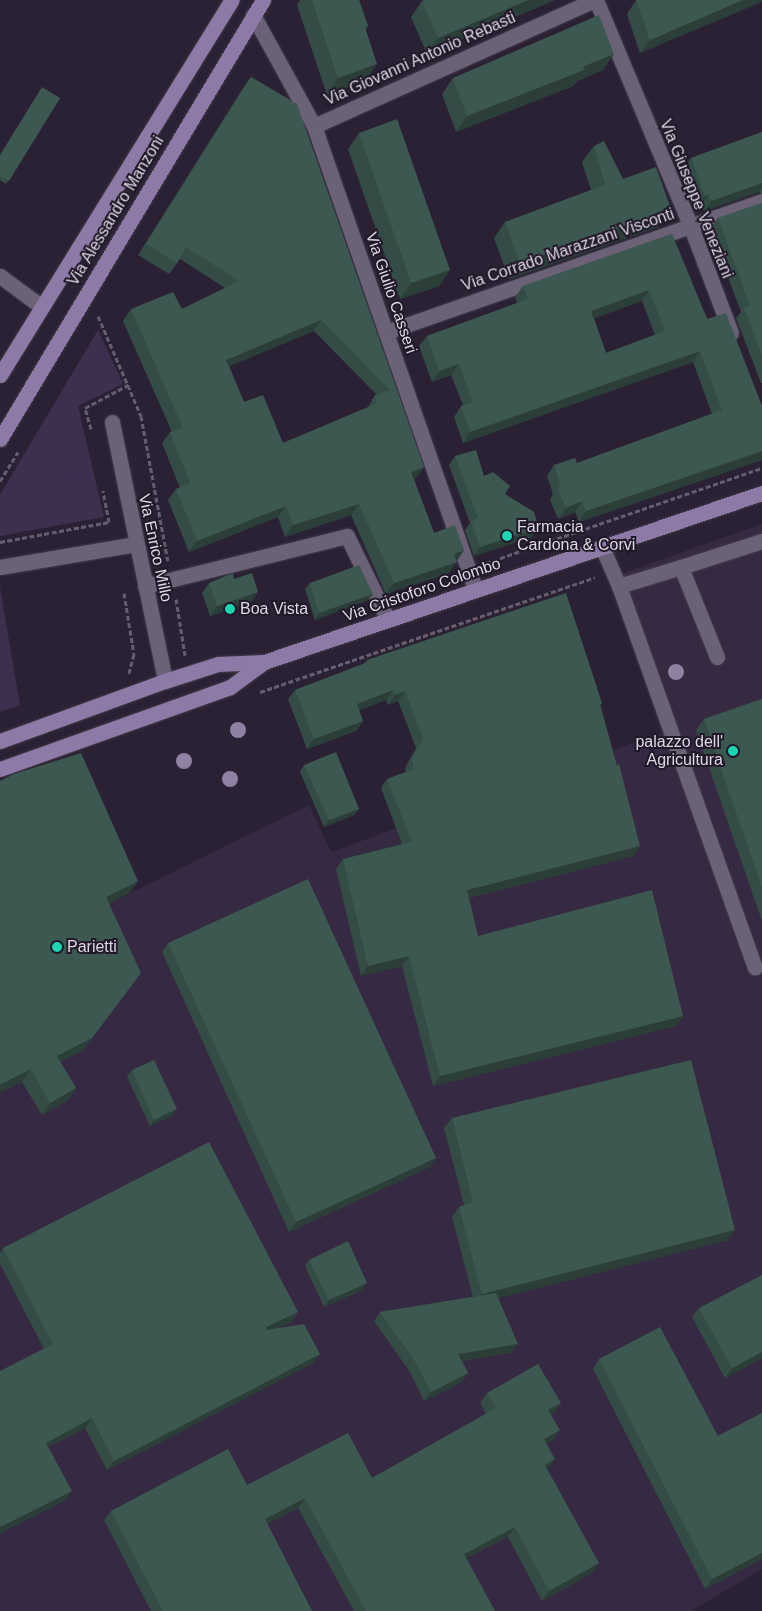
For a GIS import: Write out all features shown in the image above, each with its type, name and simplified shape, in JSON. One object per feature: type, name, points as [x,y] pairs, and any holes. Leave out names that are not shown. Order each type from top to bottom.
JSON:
[{"type":"main road","name":"Via Alessandro Manzoni","points":[[0,375],[232,0]]},
{"type":"main road","name":"Via Alessandro Manzoni","points":[[0,439],[263,0]]},
{"type":"main road","name":"Via Cristoforo Colombo","points":[[0,741],[218,664],[264,662],[762,493]]},
{"type":"main road","name":"Via Cristoforo Colombo","points":[[0,769],[230,687],[264,662]]},
{"type":"street","name":"Via Giovanni Antonio Rebasti","points":[[314,126],[595,0]]},
{"type":"street","name":"Via Giuseppe Veneziani","points":[[595,0],[691,227],[736,347]]},
{"type":"street","name":"Via Giulio Casseri","points":[[253,15],[314,126],[476,590]]},
{"type":"street","name":"Via Corrado Marazzani Visconti","points":[[386,332],[762,201]]},
{"type":"street","points":[[0,276],[42,307]]},
{"type":"street","name":"Via Enrico Millo","points":[[112,422],[166,681]]},
{"type":"street","points":[[145,586],[347,536],[388,620]]},
{"type":"street","points":[[620,586],[762,541]]},
{"type":"street","points":[[0,567],[136,544]]},
{"type":"street","points":[[602,547],[620,586],[755,968]]},
{"type":"street","points":[[681,567],[717,657]]},
{"type":"path","points":[[98,316],[141,416],[187,663]]},
{"type":"path","points":[[92,433],[84,408],[128,385]]},
{"type":"path","points":[[482,564],[762,468]]},
{"type":"path","points":[[0,542],[109,522],[102,486]]},
{"type":"path","points":[[250,695],[605,574]]},
{"type":"shaded area","points":[[98,330],[123,384],[78,406],[104,517],[0,536],[0,495]]},
{"type":"shaded area","points":[[762,524],[762,1569],[691,1611],[0,1611],[0,1093],[98,909],[309,805],[331,852],[677,727],[623,573]]},
{"type":"shaded area","points":[[0,587],[20,705],[0,712]]},
{"type":"building","points":[[312,0],[359,0],[368,26],[365,27],[377,64],[338,78]]},
{"type":"building","points":[[528,0],[438,38],[422,1]]},
{"type":"building","points":[[636,0],[743,0],[650,40]]},
{"type":"building","points":[[599,15],[614,54],[583,67],[584,70],[467,116],[453,78]]},
{"type":"building","points":[[251,77],[297,104],[424,467],[411,472],[434,533],[455,525],[464,550],[454,554],[457,562],[394,583],[359,504],[293,525],[286,506],[197,541],[176,489],[190,483],[170,432],[183,428],[131,309],[173,292],[182,309],[239,281],[186,247],[177,263],[146,244]],"holes":[[[321,320],[390,390],[375,395],[376,404],[283,443],[263,395],[244,402],[226,360]]]},
{"type":"building","points":[[42,87],[60,98],[9,181],[0,176],[0,155]]},
{"type":"building","points":[[397,119],[450,270],[411,283],[359,133]]},
{"type":"building","points":[[762,132],[762,183],[711,201],[709,194],[705,196],[691,158]]},
{"type":"building","points":[[604,141],[623,179],[656,167],[670,206],[667,207],[669,211],[520,263],[505,222],[605,185],[594,146]]},
{"type":"building","points":[[762,203],[762,355],[744,308],[750,306],[718,218]]},
{"type":"building","points":[[672,234],[707,319],[726,313],[762,406],[762,451],[586,511],[582,501],[566,508],[558,489],[560,483],[554,465],[575,458],[577,463],[722,410],[700,351],[470,432],[461,406],[473,402],[459,364],[439,371],[427,336],[528,299],[523,286]],"holes":[[[649,290],[665,331],[606,353],[591,311]]]},
{"type":"building","points":[[476,450],[484,476],[493,472],[510,486],[505,494],[534,512],[539,528],[480,547],[471,521],[478,518],[455,456]]},
{"type":"building","points":[[359,565],[373,594],[319,613],[310,583]]},
{"type":"building","points":[[233,573],[234,579],[252,573],[258,592],[217,606],[209,583]]},
{"type":"building","points":[[566,593],[602,703],[600,704],[617,766],[619,764],[640,846],[467,890],[478,936],[652,890],[683,1016],[440,1076],[409,956],[368,966],[343,859],[412,842],[387,779],[414,769],[412,759],[423,739],[405,691],[395,695],[393,690],[357,704],[363,721],[314,739],[295,690],[368,662],[367,660]]},
{"type":"building","points":[[762,699],[762,888],[704,719]]},
{"type":"building","points":[[336,752],[359,809],[329,820],[304,765]]},
{"type":"building","name":"Parietti","points":[[81,753],[138,881],[106,897],[141,973],[92,1038],[57,1056],[76,1088],[50,1103],[31,1069],[0,1085],[0,781],[14,774]]},
{"type":"building","points":[[308,879],[436,1158],[296,1222],[168,943]]},
{"type":"building","points":[[154,1060],[177,1109],[154,1120],[132,1070]]},
{"type":"building","points":[[691,1060],[735,1230],[482,1294],[459,1207],[473,1202],[452,1118]]},
{"type":"building","points":[[209,1142],[298,1312],[266,1327],[267,1330],[304,1324],[320,1354],[114,1461],[92,1418],[46,1443],[72,1491],[0,1527],[0,1371],[53,1344],[3,1248]]},
{"type":"building","points":[[348,1241],[367,1283],[329,1300],[309,1260]]},
{"type":"building","points":[[762,1275],[762,1352],[732,1368],[699,1308]]},
{"type":"building","points":[[496,1293],[518,1344],[458,1354],[468,1373],[431,1392],[416,1363],[380,1312]]},
{"type":"building","points":[[660,1327],[718,1436],[762,1413],[762,1553],[712,1579],[599,1359]]},
{"type":"building","points":[[538,1364],[561,1403],[548,1410],[560,1430],[544,1439],[555,1459],[545,1465],[599,1563],[549,1591],[515,1527],[464,1554],[495,1611],[366,1611],[305,1498],[265,1519],[312,1611],[163,1611],[111,1511],[228,1449],[247,1485],[348,1433],[372,1478],[496,1408],[487,1393]]},
{"type":"place","name":"Farmacia Cardona & Corvi","points":[[507,536]]},
{"type":"place","name":"Boa Vista","points":[[230,609]]},
{"type":"place","name":"palazzo dell' Agricultura","points":[[733,751]]},
{"type":"place","name":"Parietti","points":[[57,947]]}]
